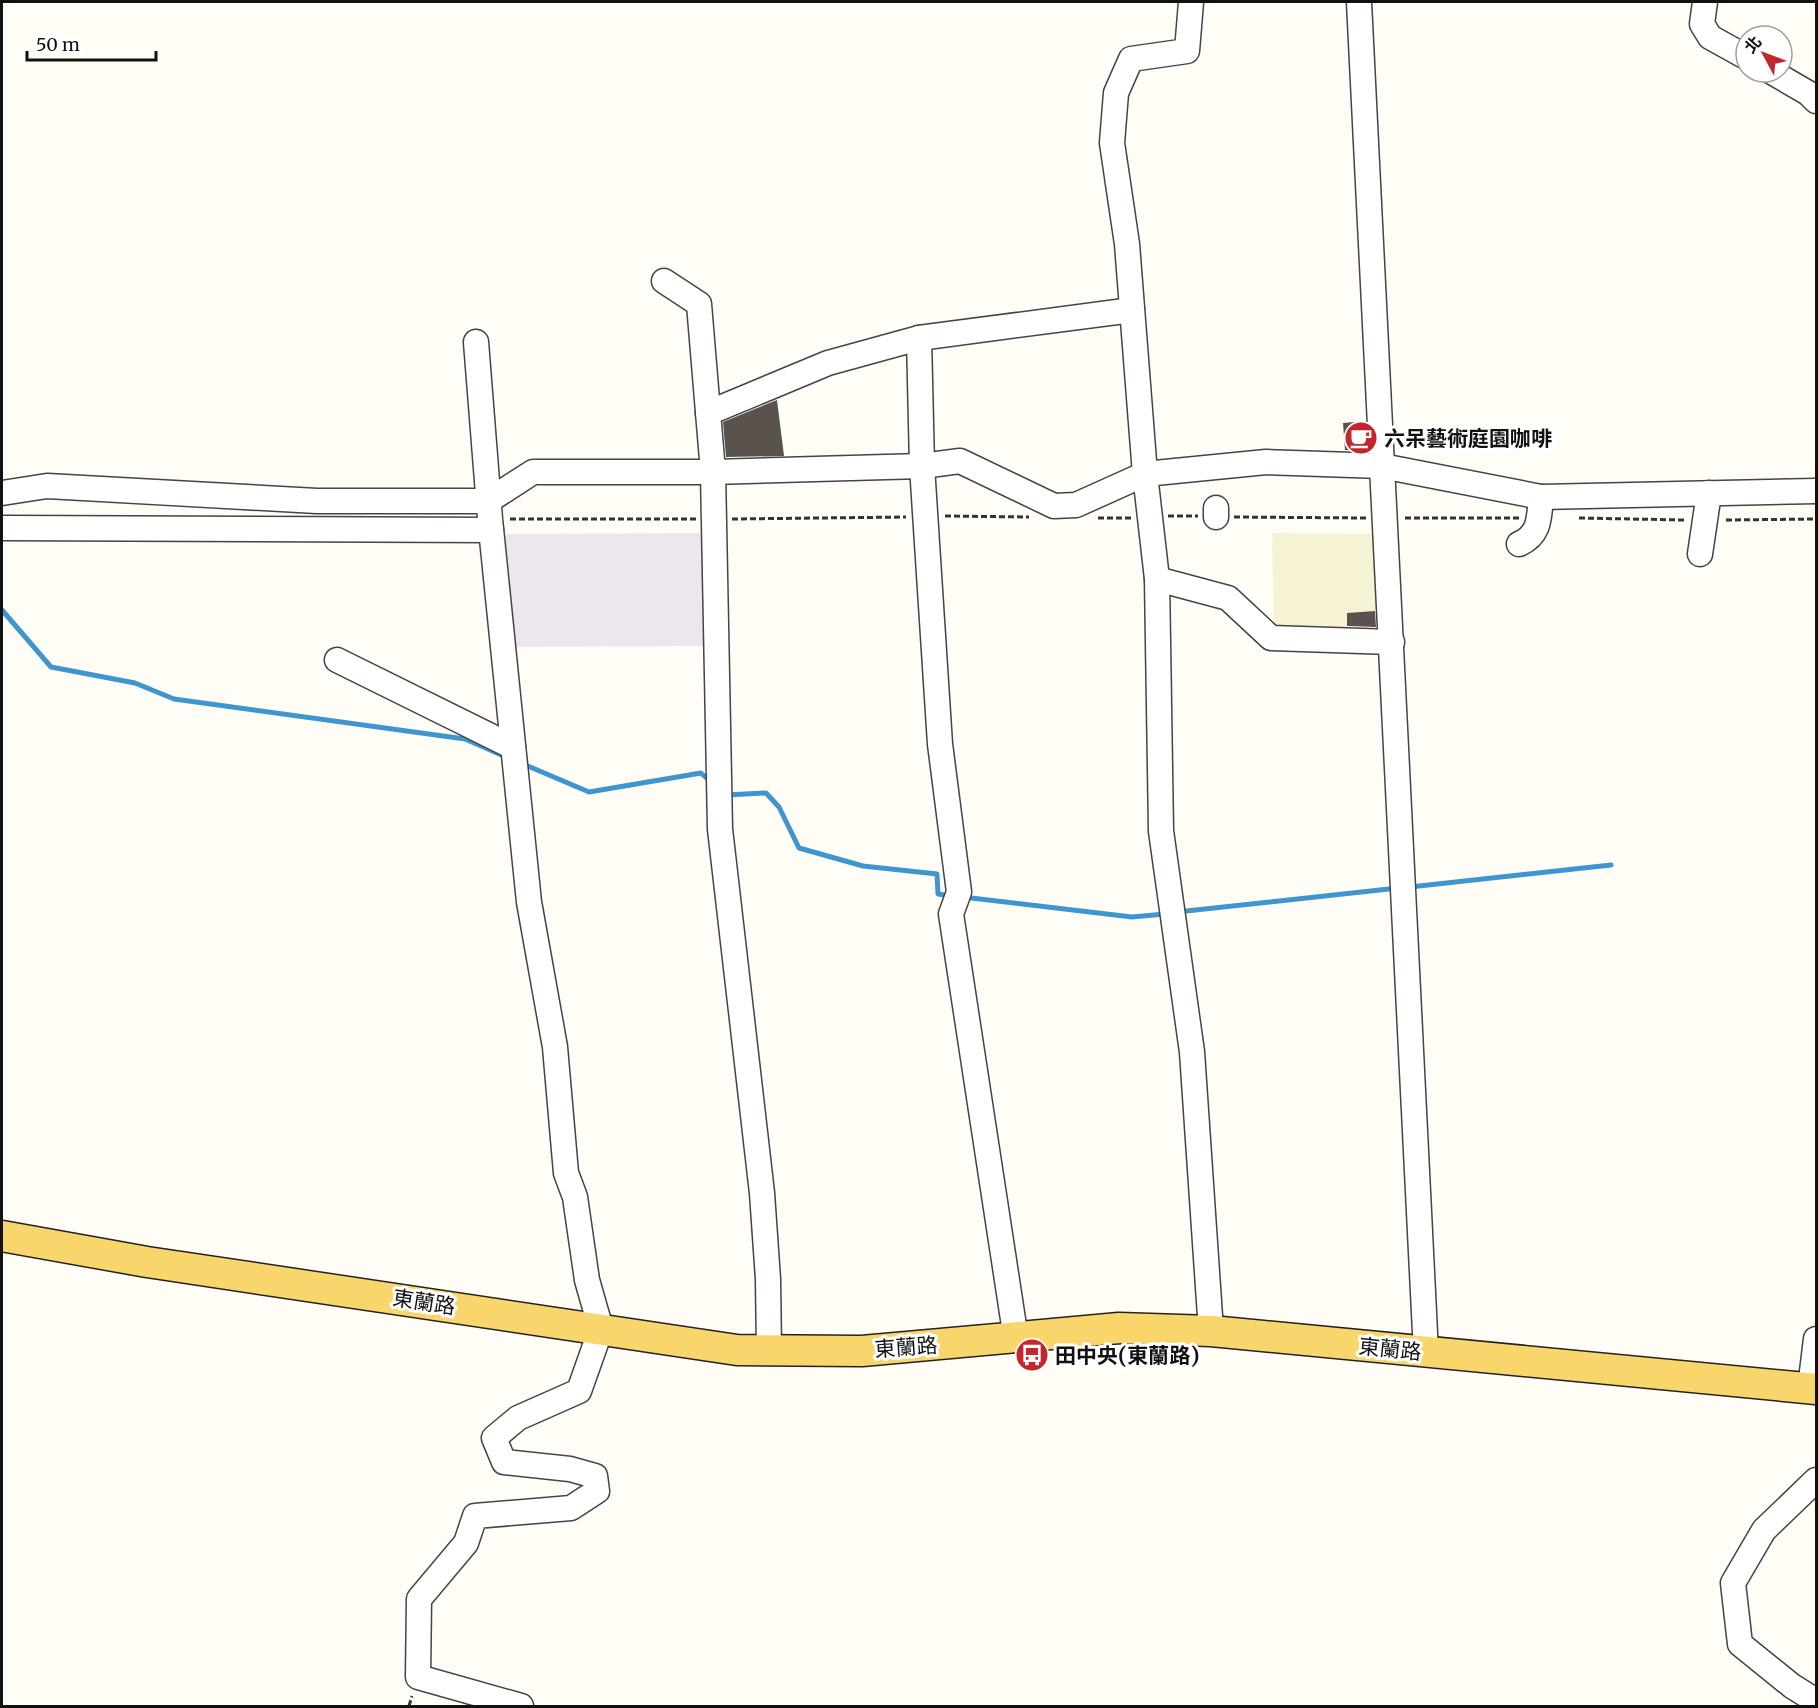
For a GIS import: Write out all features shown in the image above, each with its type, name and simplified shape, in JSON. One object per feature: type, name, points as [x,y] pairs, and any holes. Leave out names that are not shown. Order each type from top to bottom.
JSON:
[{"type":"main road","name":"東蘭路","points":[[2,1236],[147,1262],[737,1350],[862,1351],[1119,1328],[1211,1331],[1813,1389]]},
{"type":"street","points":[[1191,2],[1187,51],[1131,59],[1116,93],[1112,142],[1128,244],[1145,474],[1157,579],[1161,831],[1192,1052],[1211,1331]]},
{"type":"street","points":[[1359,2],[1426,1353]]},
{"type":"street","points":[[1705,2],[1702,24],[1710,37],[1734,50]]},
{"type":"street","points":[[1793,84],[1816,101]]},
{"type":"street","points":[[663,281],[699,304],[715,519],[720,829],[762,1193],[768,1279],[769,1351]]},
{"type":"street","points":[[708,413],[828,363],[919,338],[1132,310]]},
{"type":"street","points":[[919,338],[922,466],[940,744],[958,892],[951,914],[1016,1339]]},
{"type":"street","points":[[476,342],[490,517],[529,902],[555,1047],[566,1173],[574,1197],[587,1280],[601,1329],[579,1391],[518,1418],[494,1438],[504,1462],[570,1469],[595,1476],[597,1491],[571,1508],[475,1516],[465,1543],[419,1599],[418,1677],[521,1707]]},
{"type":"street","points":[[2,528],[490,517],[533,472],[713,472],[922,466],[960,461],[1054,506],[1076,505],[1145,474],[1266,462],[1383,466],[1540,507],[1709,493],[1816,491]]},
{"type":"street","points":[[2,493],[47,486],[317,509],[490,517]]},
{"type":"street","points":[[1700,554],[1709,493]]},
{"type":"street","points":[[1519,544],[1530,540],[1537,530],[1540,507]]},
{"type":"street","points":[[1157,579],[1228,598],[1271,638],[1392,642]]},
{"type":"street","points":[[337,660],[513,747]]},
{"type":"street","points":[[1813,1389],[1816,1339]]},
{"type":"street","points":[[1816,1480],[1764,1530],[1732,1584],[1740,1644],[1792,1686],[1816,1701]]},
{"type":"path","points":[[1164,516],[1216,512],[1385,519],[1540,507]]},
{"type":"path","points":[[490,517],[715,519],[1030,517]]},
{"type":"path","points":[[1088,518],[1135,518]]},
{"type":"path","points":[[1574,518],[1705,521],[1816,519]]},
{"type":"shaded area","points":[[711,533],[713,646],[505,647],[496,534]]},
{"type":"shaded area","points":[[1272,533],[1380,534],[1383,610],[1348,613],[1347,635],[1274,633]]},
{"type":"building","points":[[777,400],[784,456],[726,457],[723,422]]},
{"type":"building","points":[[1366,421],[1367,451],[1345,450],[1343,423]]},
{"type":"building","points":[[1375,611],[1376,627],[1347,626],[1347,613]]},
{"type":"waterway","points":[[2,610],[51,667],[135,683],[174,699],[465,739],[506,757]]},
{"type":"waterway","points":[[523,764],[589,792],[701,773],[712,783]]},
{"type":"waterway","points":[[726,795],[766,793],[779,807],[799,848],[863,866],[937,874],[938,894],[951,896]]},
{"type":"waterway","points":[[1410,887],[1611,865]]},
{"type":"waterway","points":[[1177,912],[1398,888]]},
{"type":"waterway","points":[[963,897],[1132,917],[1165,914]]},
{"type":"place","name":"六呆藝術庭園咖啡","points":[[1361,438]]},
{"type":"place","name":"田中央(東蘭路)","points":[[1032,1355]]}]
